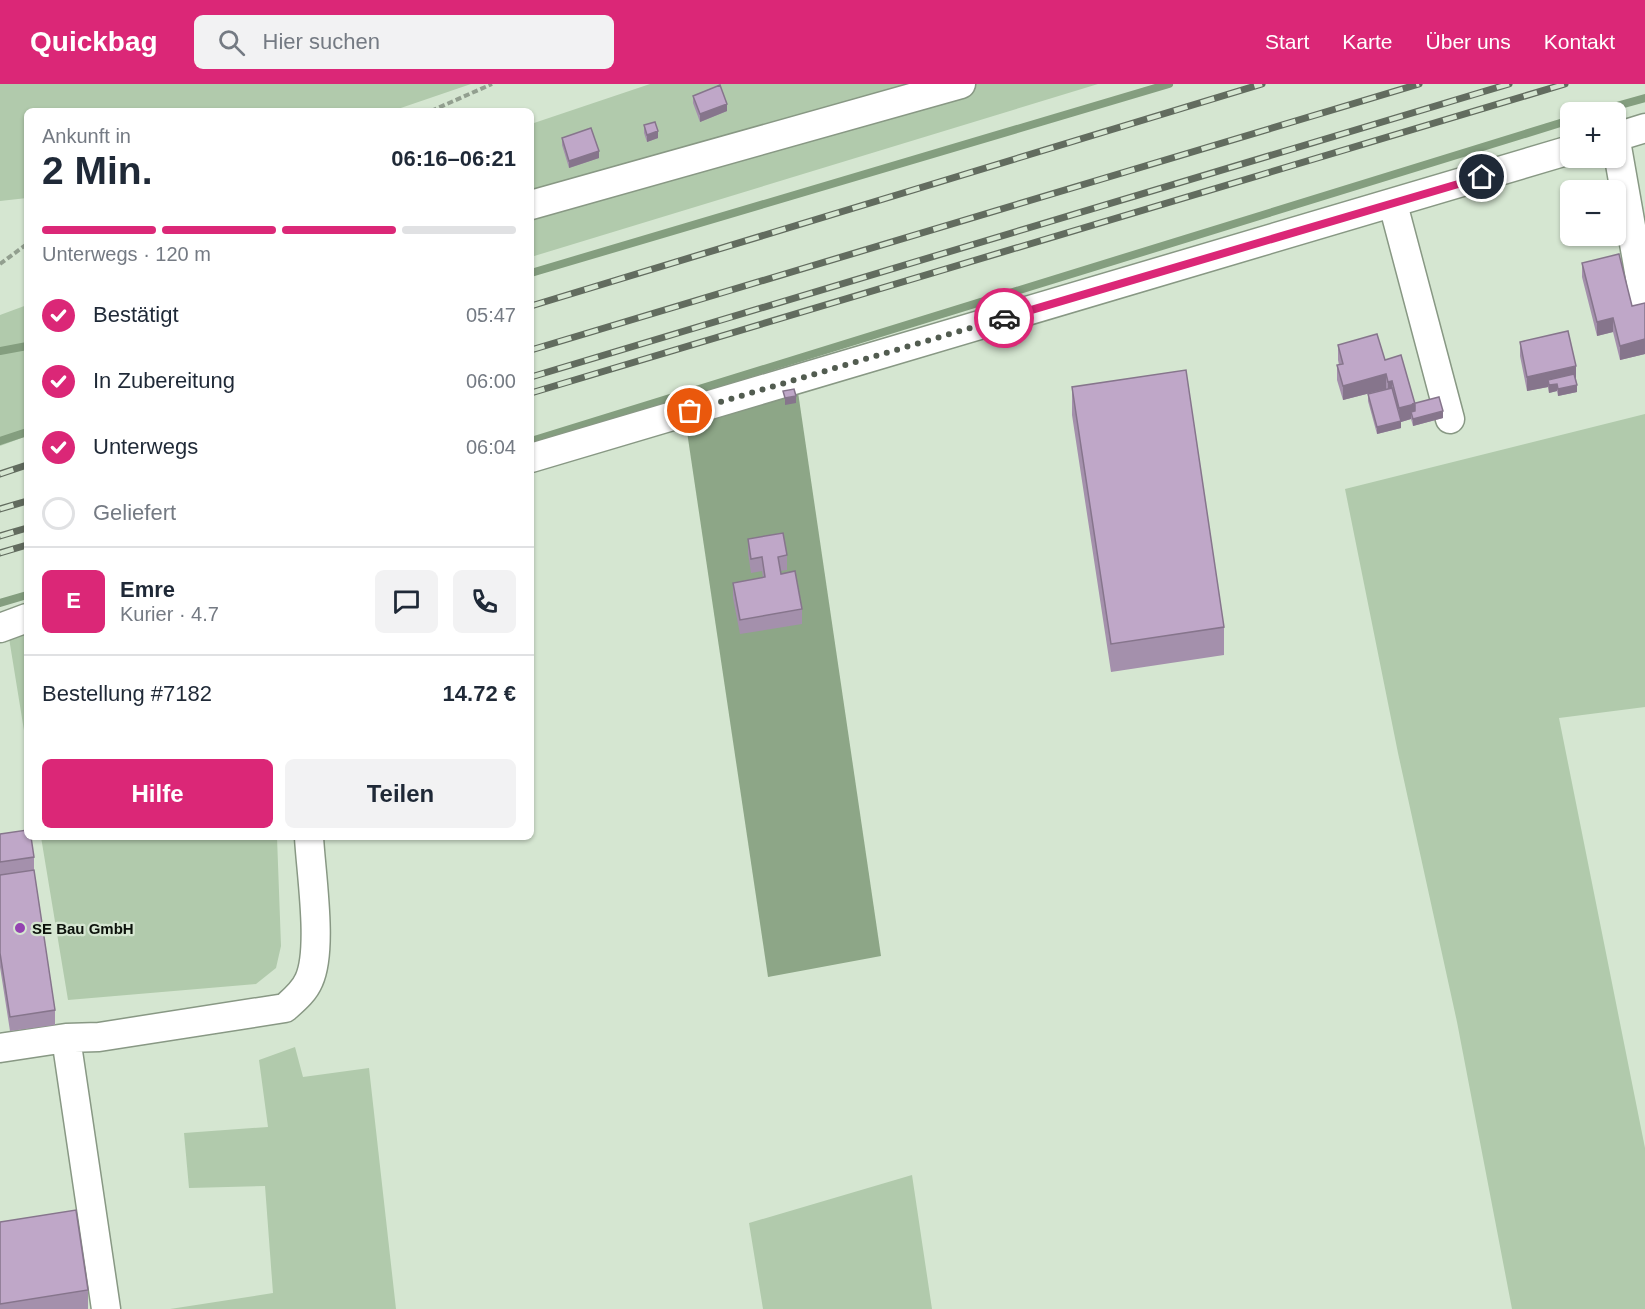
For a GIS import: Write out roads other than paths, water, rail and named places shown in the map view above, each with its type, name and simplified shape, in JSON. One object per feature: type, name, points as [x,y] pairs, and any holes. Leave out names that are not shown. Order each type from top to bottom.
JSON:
[{"type":"street","points":[[534,204],[961,84]]},
{"type":"street","points":[[1626,135],[1645,128]]},
{"type":"street","points":[[534,457],[1560,153]]},
{"type":"street","points":[[1621,168],[1645,306]]},
{"type":"street","points":[[1393,204],[1450,418]]},
{"type":"street","points":[[0,628],[24,619]]},
{"type":"street","points":[[0,1048],[66,1038],[99,1037],[285,1008],[298,997],[309,981],[315,957],[309,840]]},
{"type":"street","points":[[66,1038],[106,1309]]},
{"type":"waterway","points":[[534,272],[1169,84]]},
{"type":"waterway","points":[[1626,103],[1645,98]]},
{"type":"waterway","points":[[534,440],[1560,123]]},
{"type":"waterway","points":[[0,351],[24,347]]},
{"type":"waterway","points":[[0,441],[24,433]]},
{"type":"waterway","points":[[0,603],[24,596]]},
{"type":"railway","points":[[534,305],[1262,84]]},
{"type":"railway","points":[[534,349],[1419,84]]},
{"type":"railway","points":[[534,376],[1509,84]]},
{"type":"railway","points":[[534,392],[1565,84]]},
{"type":"railway","points":[[0,474],[24,466]]},
{"type":"railway","points":[[0,509],[24,502]]},
{"type":"railway","points":[[0,536],[24,529]]},
{"type":"railway","points":[[0,553],[24,546]]},
{"type":"place","name":"SE Bau GmbH","points":[[20,928]]}]
